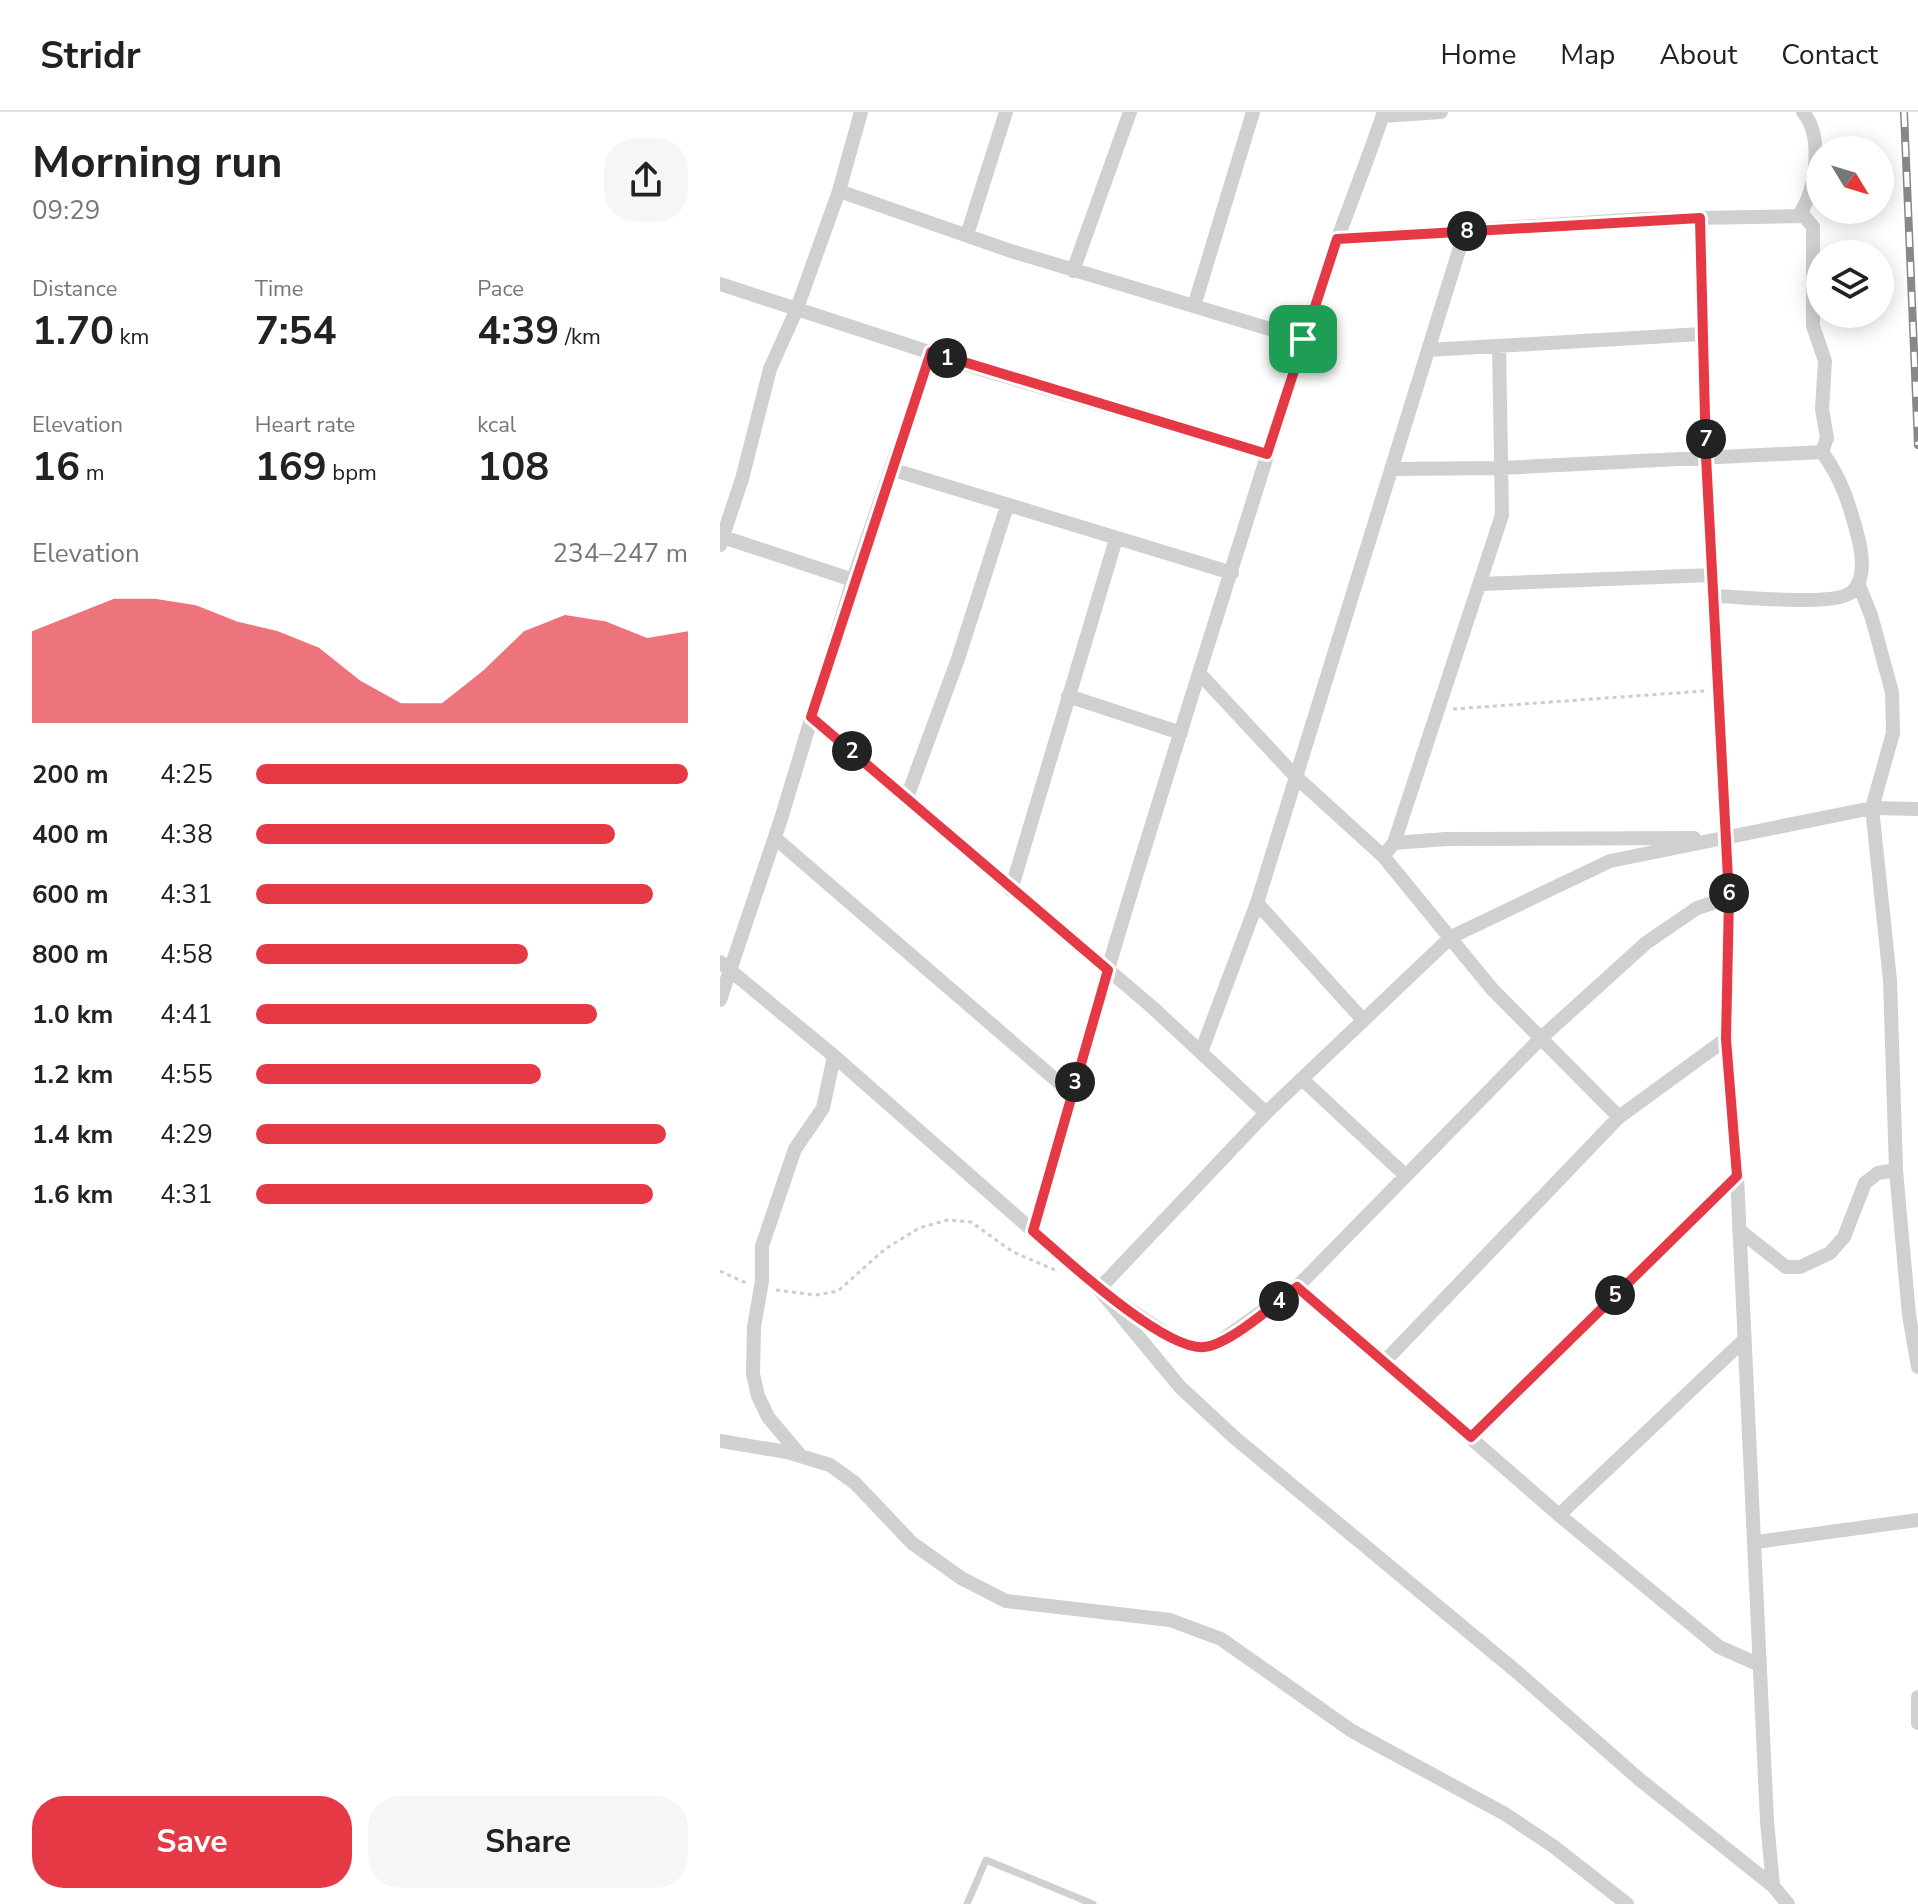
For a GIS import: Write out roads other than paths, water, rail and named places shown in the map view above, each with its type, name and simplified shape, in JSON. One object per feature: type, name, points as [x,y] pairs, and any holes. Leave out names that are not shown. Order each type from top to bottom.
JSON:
[{"type":"street","points":[[853,580],[721,541],[770,369],[796,311],[839,191],[861,112]]},
{"type":"street","points":[[967,235],[1006,112]]},
{"type":"street","points":[[1073,271],[1130,112]]},
{"type":"street","points":[[1194,306],[1253,112]]},
{"type":"street","points":[[1033,1231],[1108,970],[1303,339],[1337,239],[1384,114],[1441,112]]},
{"type":"street","points":[[1799,215],[1810,197],[1814,172],[1811,122],[1803,112]]},
{"type":"street","points":[[839,191],[1073,271],[1303,339]]},
{"type":"street","points":[[1337,239],[1700,218],[1799,215],[1809,219],[1813,227],[1813,326],[1825,361],[1822,409],[1827,445],[1822,452]]},
{"type":"street","points":[[1700,218],[1706,456],[1729,898],[1726,1039],[1737,1176],[1773,1886]]},
{"type":"street","points":[[1201,1052],[1257,903],[1465,231]]},
{"type":"street","points":[[720,284],[796,311],[1267,454]]},
{"type":"street","points":[[1428,350],[1702,334]]},
{"type":"street","points":[[1383,856],[1394,843],[1502,515],[1499,346]]},
{"type":"street","points":[[720,1000],[724,965],[775,838],[853,580],[894,470],[931,352]]},
{"type":"street","points":[[1391,469],[1500,468],[1822,452]]},
{"type":"street","points":[[1822,452],[1840,479],[1849,503],[1862,553],[1858,583],[1871,615],[1892,692],[1893,733],[1872,808],[1890,980],[1896,1170],[1909,1315],[1918,1367]]},
{"type":"street","points":[[894,470],[1232,573]]},
{"type":"street","points":[[906,800],[938,719],[1007,506]]},
{"type":"street","points":[[1011,890],[1116,539]]},
{"type":"street","points":[[1481,584],[1712,575]]},
{"type":"street","points":[[1712,596],[1825,599],[1845,596],[1858,583]]},
{"type":"street","points":[[1201,675],[1295,776],[1383,856],[1492,989],[1619,1117]]},
{"type":"street","points":[[1068,696],[1181,733]]},
{"type":"street","points":[[811,717],[1108,970],[1266,1113]]},
{"type":"street","points":[[1099,1289],[1266,1113],[1451,937],[1610,861],[1872,808],[1918,809]]},
{"type":"street","points":[[775,838],[1071,1093]]},
{"type":"street","points":[[1394,843],[1489,838],[1727,838]]},
{"type":"street","points":[[724,965],[834,1056],[1099,1289],[1177,1341],[1203,1348],[1216,1344],[1297,1287],[1541,1038],[1646,943],[1697,908],[1729,898]]},
{"type":"street","points":[[1257,903],[1363,1020]]},
{"type":"street","points":[[1385,1361],[1619,1117],[1726,1039]]},
{"type":"street","points":[[800,1455],[768,1417],[753,1374],[754,1327],[761,1288],[762,1246],[795,1149],[823,1108],[834,1056]]},
{"type":"street","points":[[1303,1080],[1405,1175]]},
{"type":"street","points":[[1739,1230],[1786,1267],[1800,1267],[1830,1253],[1844,1237],[1865,1183],[1878,1173],[1896,1170]]},
{"type":"street","points":[[1471,1437],[1737,1176]]},
{"type":"street","points":[[1297,1287],[1559,1515],[1719,1647],[1760,1665]]},
{"type":"street","points":[[1099,1289],[1180,1387],[1235,1438],[1517,1672],[1639,1779],[1773,1886],[1788,1904]]},
{"type":"street","points":[[1559,1515],[1744,1340]]},
{"type":"street","points":[[720,1441],[800,1455],[843,1472],[912,1543],[961,1578],[1006,1601],[1170,1620],[1221,1639],[1352,1731],[1517,1822],[1627,1904]]},
{"type":"street","points":[[1756,1542],[1918,1520]]},
{"type":"street","points":[[1918,1697],[1918,1723]]},
{"type":"lane","points":[[967,1904],[986,1860],[1093,1904]]},
{"type":"railway","points":[[1904,112],[1918,445]]}]
